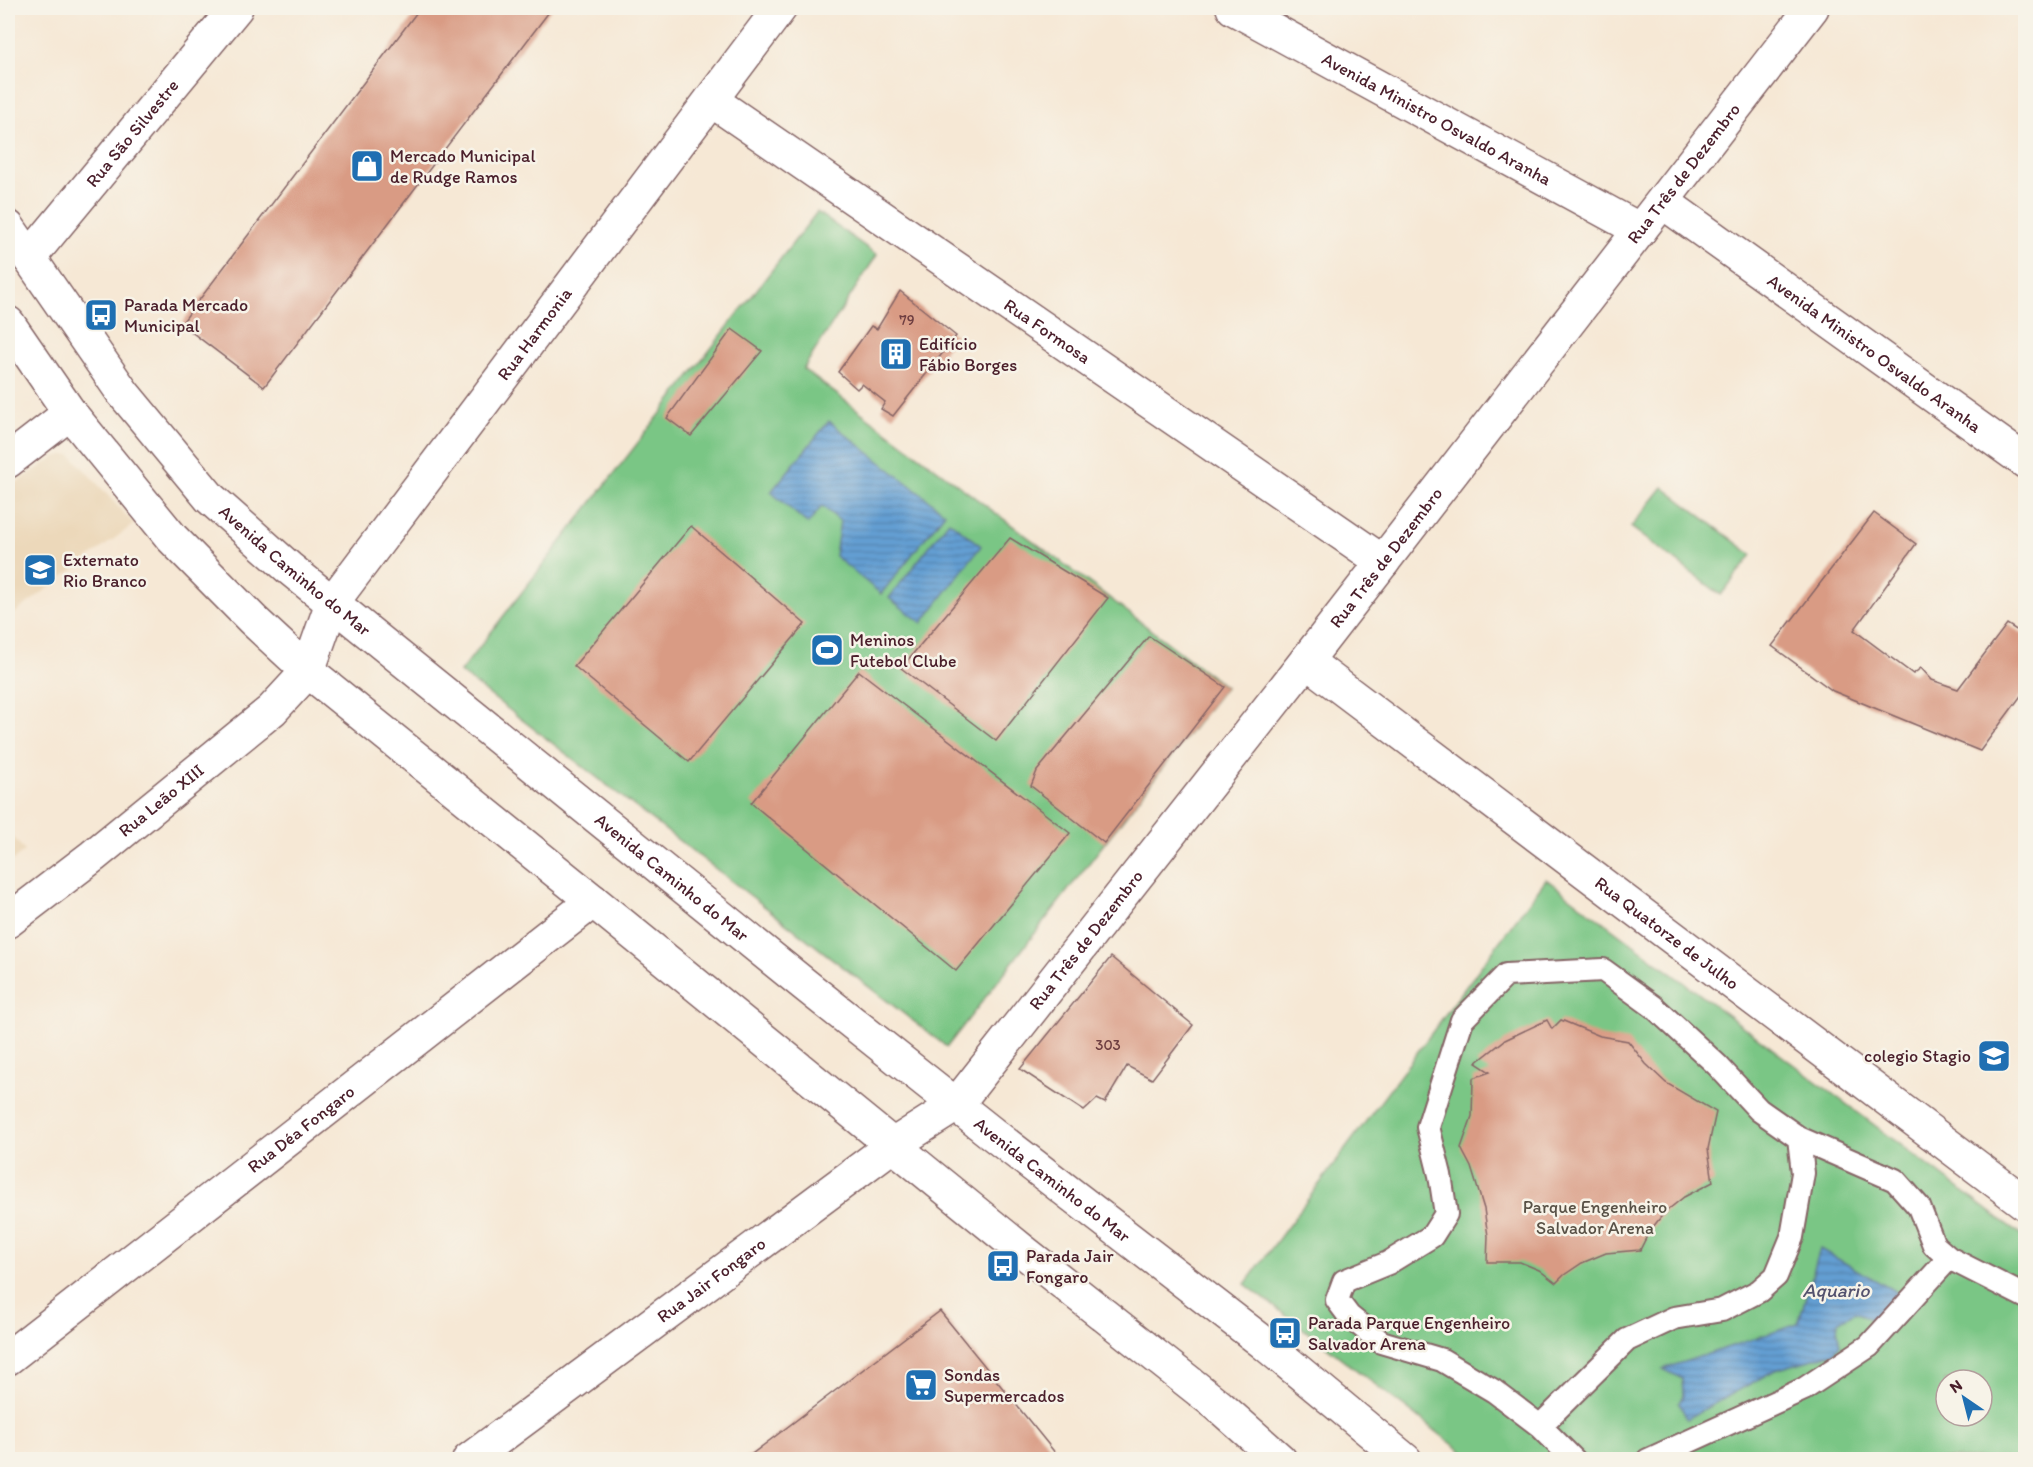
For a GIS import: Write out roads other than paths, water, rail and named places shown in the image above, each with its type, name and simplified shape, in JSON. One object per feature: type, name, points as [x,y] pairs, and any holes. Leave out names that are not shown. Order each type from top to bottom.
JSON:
[{"type":"street","name":"Rua São Silvestre","points":[[29,258],[236,8]]},
{"type":"street","name":"Rua Harmonia","points":[[308,671],[332,603],[780,8]]},
{"type":"street","name":"Avenida Ministro Osvaldo Aranha","points":[[1233,8],[1640,230]]},
{"type":"street","name":"Rua Três de Dezembro","points":[[956,1105],[1306,661],[1812,8]]},
{"type":"street","name":"Rua Formosa","points":[[711,100],[1383,562]]},
{"type":"street","name":"Avenida Ministro Osvaldo Aranha","points":[[1663,202],[2025,462]]},
{"type":"street","name":"Avenida Caminho do Mar","points":[[8,227],[123,393],[210,498],[289,568],[956,1105],[1264,1343],[1405,1460]]},
{"type":"street","points":[[8,323],[70,413],[172,538],[253,620],[308,671],[1028,1256],[1219,1406],[1280,1460]]},
{"type":"street","points":[[8,461],[70,413]]},
{"type":"street","name":"Rua Quatorze de Julho","points":[[1306,661],[2025,1204]]},
{"type":"street","name":"Rua Leão XIII","points":[[8,921],[93,856],[272,710],[308,671]]},
{"type":"street","name":"Rua Déa Fongaro","points":[[8,1358],[593,901]]},
{"type":"street","name":"Rua Jair Fongaro","points":[[469,1460],[893,1145],[956,1105]]},
{"type":"lane","points":[[1574,1460],[1540,1426],[1494,1391],[1442,1360],[1381,1342],[1349,1316],[1337,1300],[1344,1281],[1388,1263],[1432,1236],[1446,1214],[1440,1175],[1428,1127],[1462,1020],[1506,975],[1604,970],[1654,1007],[1717,1065],[1759,1110],[1799,1138],[1895,1180],[1919,1207],[1934,1245],[1949,1258],[2025,1297]]},
{"type":"lane","points":[[1540,1426],[1627,1340],[1674,1318],[1722,1310],[1759,1291],[1776,1276],[1791,1237],[1803,1173],[1799,1138]]},
{"type":"lane","points":[[1648,1460],[1804,1389],[1869,1346],[1949,1258]]},
{"type":"water","points":[[829,421],[945,513],[881,594],[835,556],[840,521],[822,506],[808,524],[771,492]]},
{"type":"water","points":[[949,521],[981,546],[922,623],[889,598]]},
{"type":"water","name":"Aquario","points":[[1820,1249],[1900,1294],[1872,1321],[1855,1312],[1839,1321],[1837,1328],[1840,1345],[1834,1353],[1775,1370],[1687,1419],[1679,1403],[1683,1395],[1682,1379],[1663,1369],[1798,1324]]},
{"type":"place","name":"Mercado Municipal de Rudge Ramos","points":[[367,166]]},
{"type":"place","name":"Parada Mercado Municipal","points":[[101,315]]},
{"type":"place","name":"Edifício Fábio Borges","points":[[896,354]]},
{"type":"place","name":"Externato Rio Branco","points":[[40,570]]},
{"type":"place","name":"Meninos Futebol Clube","points":[[827,650]]},
{"type":"place","name":"colegio Stagio","points":[[1994,1056]]},
{"type":"place","name":"Parada Jair Fongaro","points":[[1003,1266]]},
{"type":"place","name":"Parada Parque Engenheiro Salvador Arena","points":[[1285,1333]]},
{"type":"place","name":"Sondas Supermercados","points":[[921,1385]]},
{"type":"park label","name":"Parque Engenheiro Salvador Arena","points":[[1595,1217]]}]
